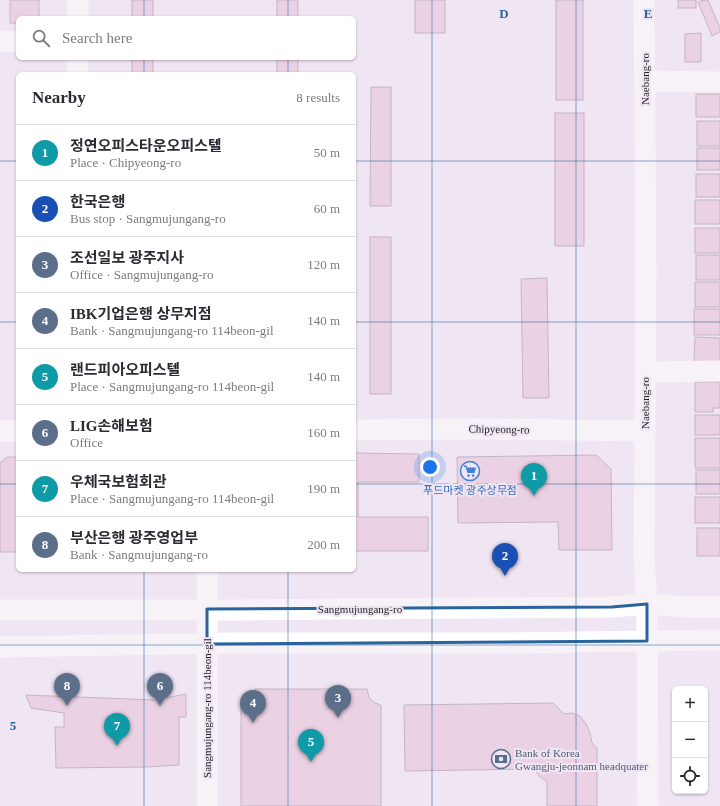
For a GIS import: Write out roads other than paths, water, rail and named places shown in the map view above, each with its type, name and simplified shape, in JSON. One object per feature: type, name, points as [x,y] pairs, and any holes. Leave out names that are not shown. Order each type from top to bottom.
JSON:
[{"type":"street","points":[[78,0],[78,16]]},
{"type":"street","name":"Naebang-ro","points":[[644,0],[646,274],[644,556],[647,604],[648,806]]},
{"type":"street","points":[[0,41],[16,42]]},
{"type":"street","points":[[77,72],[78,60]]},
{"type":"street","points":[[645,81],[720,82]]},
{"type":"street","points":[[645,372],[720,372]]},
{"type":"street","name":"Chipyeong-ro","points":[[356,430],[478,428],[645,431]]},
{"type":"street","points":[[0,431],[16,431]]},
{"type":"street","name":"Sangmujungang-ro 114beon-gil","points":[[207,572],[207,806]]},
{"type":"street","name":"Sangmujungang-ro","points":[[0,610],[612,607],[647,604],[688,607],[720,607]]},
{"type":"street","points":[[0,647],[720,640]]},
{"type":"place","name":"푸드마켓 광주상무점","points":[[470,471]]},
{"type":"place","name":"정연오피스타운오피스텔","points":[[534,496]]},
{"type":"place","name":"한국은행","points":[[505,576]]},
{"type":"place","name":"부산은행 광주영업부","points":[[67,706]]},
{"type":"place","name":"LIG손해보험","points":[[160,706]]},
{"type":"place","name":"조선일보 광주지사","points":[[338,718]]},
{"type":"place","name":"IBK기업은행 상무지점","points":[[253,723]]},
{"type":"place","name":"우체국보험회관","points":[[117,746]]},
{"type":"place","name":"Bank of Korea Gwangju-jeonnam headquater","points":[[501,759]]},
{"type":"place","name":"랜드피아오피스텔","points":[[311,762]]}]
